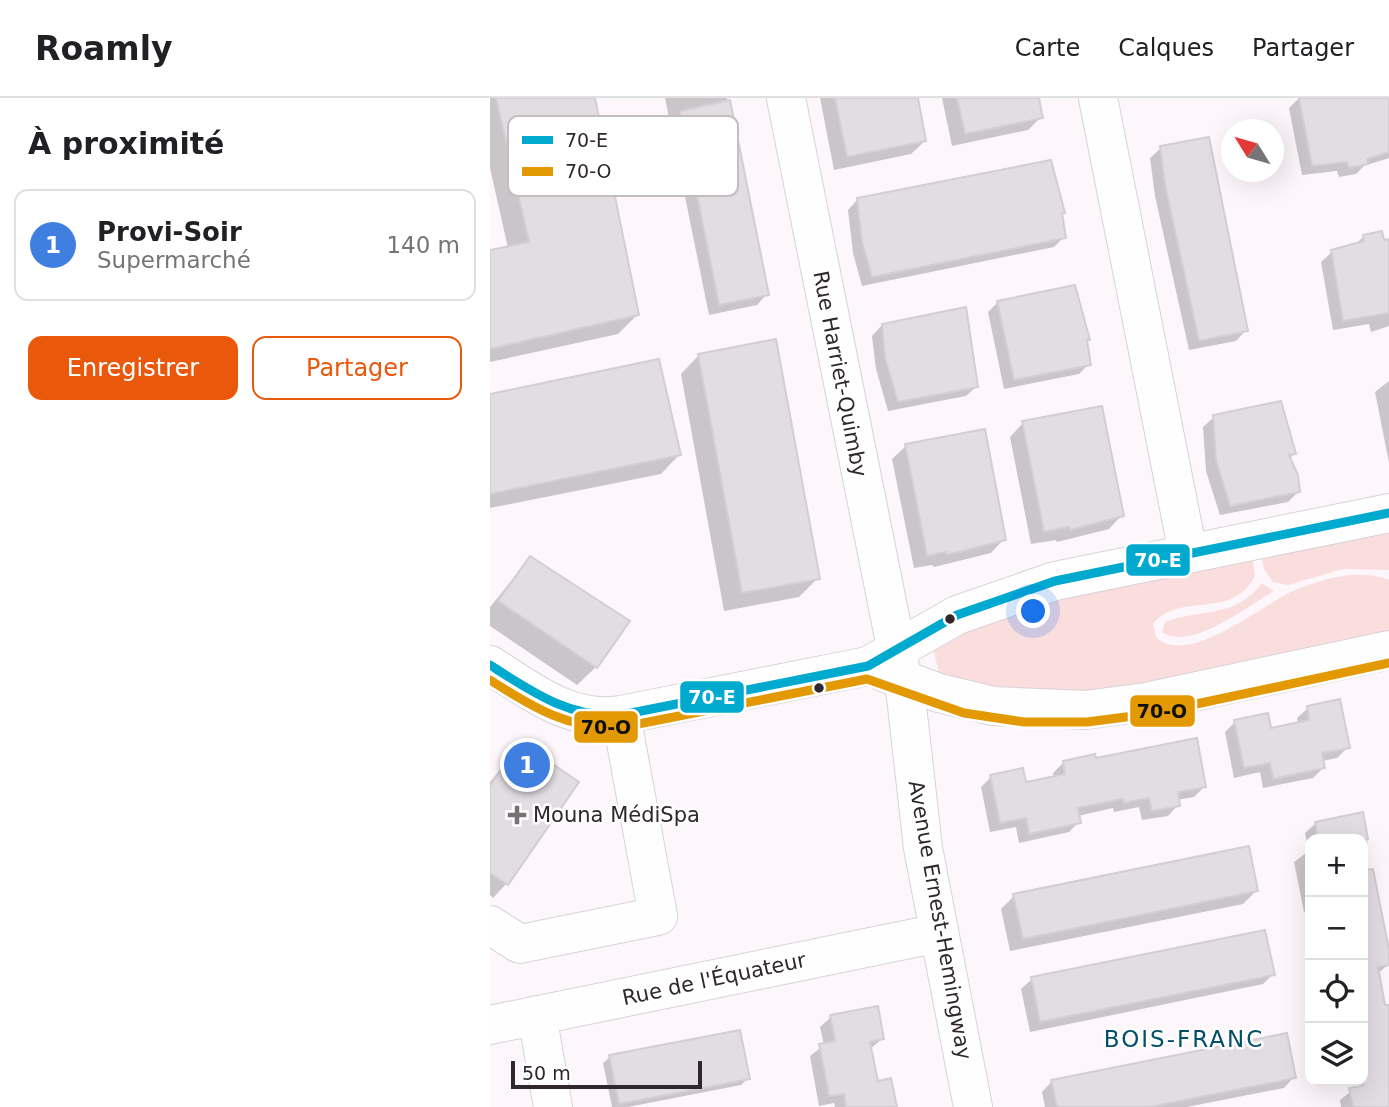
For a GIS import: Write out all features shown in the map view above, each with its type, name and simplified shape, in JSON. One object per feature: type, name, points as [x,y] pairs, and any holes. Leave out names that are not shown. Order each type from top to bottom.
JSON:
[{"type":"street","name":"Rue Harriet-Quimby","points":[[786,98],[889,665]]},
{"type":"street","points":[[1098,98],[1188,553]]},
{"type":"street","points":[[490,665],[567,711],[594,716],[621,715],[889,665],[957,615],[1055,581],[1389,513]]},
{"type":"street","points":[[889,665],[966,701],[993,706],[1085,710],[1387,662]]},
{"type":"street","name":"Avenue Ernest-Hemingway","points":[[889,665],[973,1107]]},
{"type":"street","points":[[490,925],[520,944],[658,916],[621,715]]},
{"type":"street","name":"Rue de l'Équateur","points":[[490,1025],[939,933]]},
{"type":"street","points":[[537,1016],[553,1107]]},
{"type":"shaded area","points":[[1389,524],[1389,570],[1343,569],[1288,585],[1273,582],[1264,569],[1260,551]]},
{"type":"shaded area","points":[[1252,553],[1255,576],[1245,590],[1233,598],[1164,614],[1153,624],[1156,637],[1170,644],[1186,645],[1225,630],[1293,591],[1341,576],[1365,575],[1389,580],[1389,639],[1064,698],[940,679],[933,647],[976,619]]},
{"type":"shaded area","points":[[1262,583],[1274,591],[1203,632],[1174,637],[1162,632],[1165,622],[1217,611],[1241,602]]},
{"type":"building","points":[[496,98],[595,98],[599,116],[508,116],[508,150]]},
{"type":"building","points":[[835,98],[918,98],[926,141],[847,157]]},
{"type":"building","points":[[957,98],[1039,98],[1043,118],[965,134]]},
{"type":"building","points":[[1299,98],[1389,98],[1389,152],[1367,159],[1368,164],[1349,168],[1347,162],[1312,166]]},
{"type":"building","points":[[730,100],[733,116],[681,116],[680,111]]},
{"type":"building","points":[[1209,137],[1248,331],[1199,341],[1165,185],[1160,146]]},
{"type":"building","points":[[738,140],[769,295],[719,305],[697,196],[738,196]]},
{"type":"building","points":[[1051,160],[1065,213],[1062,213],[1066,238],[872,277],[862,242],[857,198]]},
{"type":"building","points":[[518,196],[615,196],[639,315],[490,349],[490,250],[529,242]]},
{"type":"building","points":[[1382,231],[1384,240],[1389,239],[1389,313],[1343,321],[1331,250],[1364,241],[1363,235]]},
{"type":"building","points":[[1075,285],[1090,340],[1087,340],[1091,365],[1014,380],[997,301]]},
{"type":"building","points":[[966,307],[978,387],[898,402],[885,358],[882,324]]},
{"type":"building","points":[[776,339],[820,579],[742,593],[698,354]]},
{"type":"building","points":[[659,359],[681,455],[490,494],[490,394]]},
{"type":"building","points":[[1281,401],[1296,454],[1289,455],[1298,475],[1300,492],[1230,506],[1216,460],[1213,415]]},
{"type":"building","points":[[1102,406],[1124,516],[1070,530],[1069,527],[1044,532],[1022,421]]},
{"type":"building","points":[[985,429],[1006,540],[947,555],[946,552],[927,556],[905,444]]},
{"type":"building","points":[[530,556],[630,621],[597,668],[498,601]]},
{"type":"building","points":[[1340,699],[1350,748],[1322,753],[1325,768],[1273,779],[1270,763],[1244,768],[1234,720],[1268,713],[1271,728],[1309,720],[1307,706]]},
{"type":"building","points":[[1197,738],[1206,787],[1178,792],[1180,806],[1152,811],[1149,798],[1124,803],[1123,799],[1078,808],[1081,823],[1029,834],[1026,818],[1000,823],[990,775],[1023,768],[1026,782],[1065,774],[1063,761],[1095,754],[1096,758]]},
{"type":"building","points":[[520,742],[579,782],[508,885],[490,873],[490,786]]},
{"type":"building","points":[[1363,812],[1367,834],[1317,834],[1315,822]]},
{"type":"building","points":[[1249,846],[1258,891],[1023,939],[1013,894]]},
{"type":"building","points":[[1373,869],[1389,950],[1389,965],[1378,967],[1385,1005],[1389,1005],[1389,1107],[1353,1107],[1349,1088],[1368,1086],[1368,870]]},
{"type":"building","points":[[1265,930],[1275,975],[1040,1022],[1031,977]]},
{"type":"building","points":[[878,1006],[884,1039],[870,1042],[878,1081],[891,1078],[897,1107],[846,1107],[844,1094],[829,1096],[819,1044],[835,1041],[830,1015]]},
{"type":"building","points":[[740,1030],[750,1079],[619,1104],[609,1055]]},
{"type":"building","points":[[1287,1033],[1296,1078],[1150,1107],[1057,1107],[1051,1080]]},
{"type":"transit line","name":"70-E","points":[[490,665],[536,693],[568,708],[602,715],[621,715],[868,666],[957,615],[1055,581],[1389,513]]},
{"type":"transit line","name":"70-O","points":[[490,680],[553,715],[569,721],[604,727],[623,727],[867,679],[964,713],[1024,722],[1087,722],[1149,714],[1389,663]]},
{"type":"place","name":"Provi-Soir","points":[[527,765]]},
{"type":"place","name":"Mouna MédiSpa","points":[[517,815]]},
{"type":"district","name":"BOIS-FRANC","points":[[1184,1039]]}]
